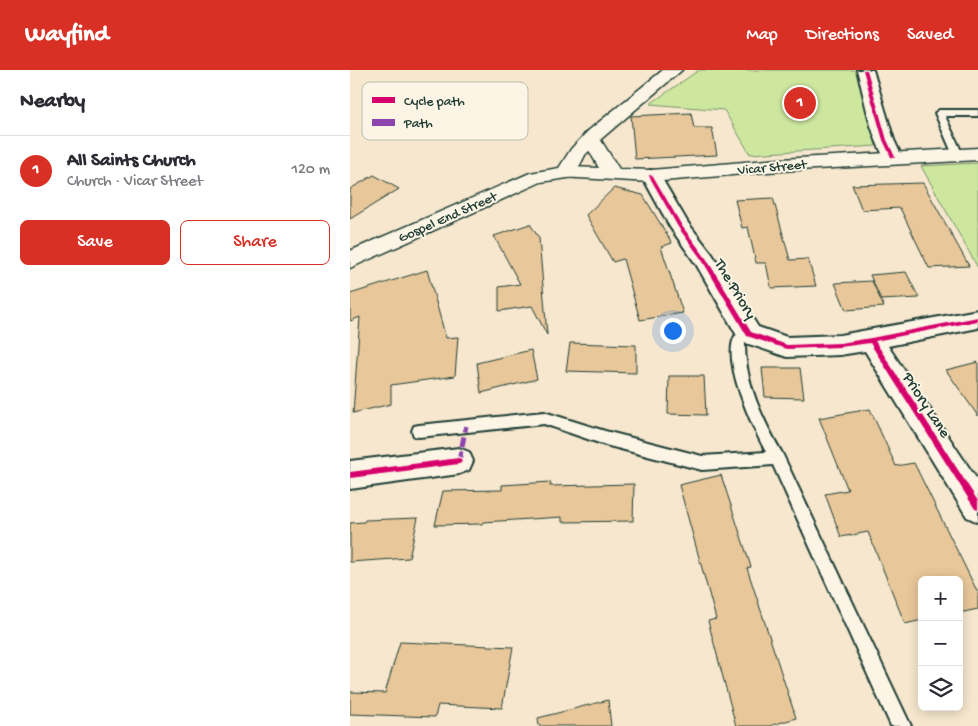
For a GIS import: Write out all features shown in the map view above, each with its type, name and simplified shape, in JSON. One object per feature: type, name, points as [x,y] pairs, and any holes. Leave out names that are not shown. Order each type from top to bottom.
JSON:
[{"type":"main road","points":[[567,173],[569,164],[591,138],[659,80],[674,70]]},
{"type":"main road","points":[[591,138],[613,175]]},
{"type":"main road","points":[[544,176],[552,161],[573,146],[591,138]]},
{"type":"main road","name":"Vicar Street","points":[[567,173],[651,176],[893,157],[978,154]]},
{"type":"main road","name":"Gospel End Street","points":[[350,260],[536,177],[567,173]]},
{"type":"street","points":[[865,70],[885,140],[893,157]]},
{"type":"street","name":"The Priory","points":[[651,176],[680,227],[704,259],[749,334],[787,347],[840,345],[978,318]]},
{"type":"street","name":"Priory Lane","points":[[870,340],[978,507]]},
{"type":"street","points":[[350,476],[459,461]]},
{"type":"lane","points":[[958,154],[939,113],[978,113]]},
{"type":"lane","points":[[749,334],[739,340],[738,360],[755,418],[777,458],[900,726]]},
{"type":"lane","points":[[419,431],[544,418],[605,438],[702,464],[777,458]]},
{"type":"green space","points":[[699,70],[858,70],[876,146],[750,154],[724,110],[650,104]]},
{"type":"green space","points":[[978,163],[978,268],[921,166]]},
{"type":"building","points":[[691,113],[694,128],[712,128],[717,155],[635,159],[631,116]]},
{"type":"building","points":[[374,175],[399,189],[350,219],[350,189]]},
{"type":"building","points":[[923,183],[969,266],[929,268],[900,208],[862,210],[852,185]]},
{"type":"building","points":[[614,188],[643,195],[672,243],[661,247],[683,313],[640,320],[623,259],[613,262],[586,215]]},
{"type":"building","points":[[773,198],[790,260],[808,259],[816,286],[771,288],[766,263],[756,263],[748,227],[742,228],[735,200]]},
{"type":"building","points":[[530,224],[539,238],[547,335],[532,306],[499,311],[499,287],[520,284],[494,236]]},
{"type":"building","points":[[427,270],[446,338],[458,337],[455,376],[391,385],[391,404],[353,413],[360,317],[350,321],[350,294]]},
{"type":"building","points":[[906,272],[919,298],[881,300],[870,275]]},
{"type":"building","points":[[872,281],[884,307],[846,310],[835,283]]},
{"type":"building","points":[[570,343],[636,345],[636,373],[566,371]]},
{"type":"building","points":[[531,350],[537,379],[481,393],[477,363]]},
{"type":"building","points":[[978,362],[978,416],[946,370]]},
{"type":"building","points":[[762,368],[800,368],[804,398],[765,397]]},
{"type":"building","points":[[669,376],[704,376],[706,415],[668,414]]},
{"type":"building","points":[[870,409],[896,466],[914,463],[978,593],[978,609],[963,612],[963,576],[918,576],[918,621],[905,624],[868,532],[841,537],[825,494],[848,490],[819,418]]},
{"type":"building","points":[[721,475],[751,567],[747,568],[796,718],[769,726],[736,726],[708,621],[716,619],[679,485]]},
{"type":"building","points":[[551,482],[550,486],[634,484],[633,521],[562,522],[562,517],[483,522],[482,524],[435,525],[443,491],[502,490],[502,485]]},
{"type":"building","points":[[418,518],[409,558],[350,562],[350,523],[364,522],[365,520]]},
{"type":"building","points":[[400,642],[513,647],[502,708],[438,705],[435,717],[350,714],[350,692],[385,693]]},
{"type":"building","points":[[608,700],[611,726],[539,726],[538,718]]},
{"type":"marked path","points":[[459,461],[466,426]]},
{"type":"cycle path","points":[[865,70],[885,140],[893,157]]},
{"type":"cycle path","points":[[651,176],[680,227],[704,259],[749,334],[787,347],[840,345],[978,319]]},
{"type":"cycle path","points":[[871,340],[978,507]]},
{"type":"cycle path","points":[[350,475],[459,461]]},
{"type":"place","name":"All Saints Church","points":[[800,103]]}]
